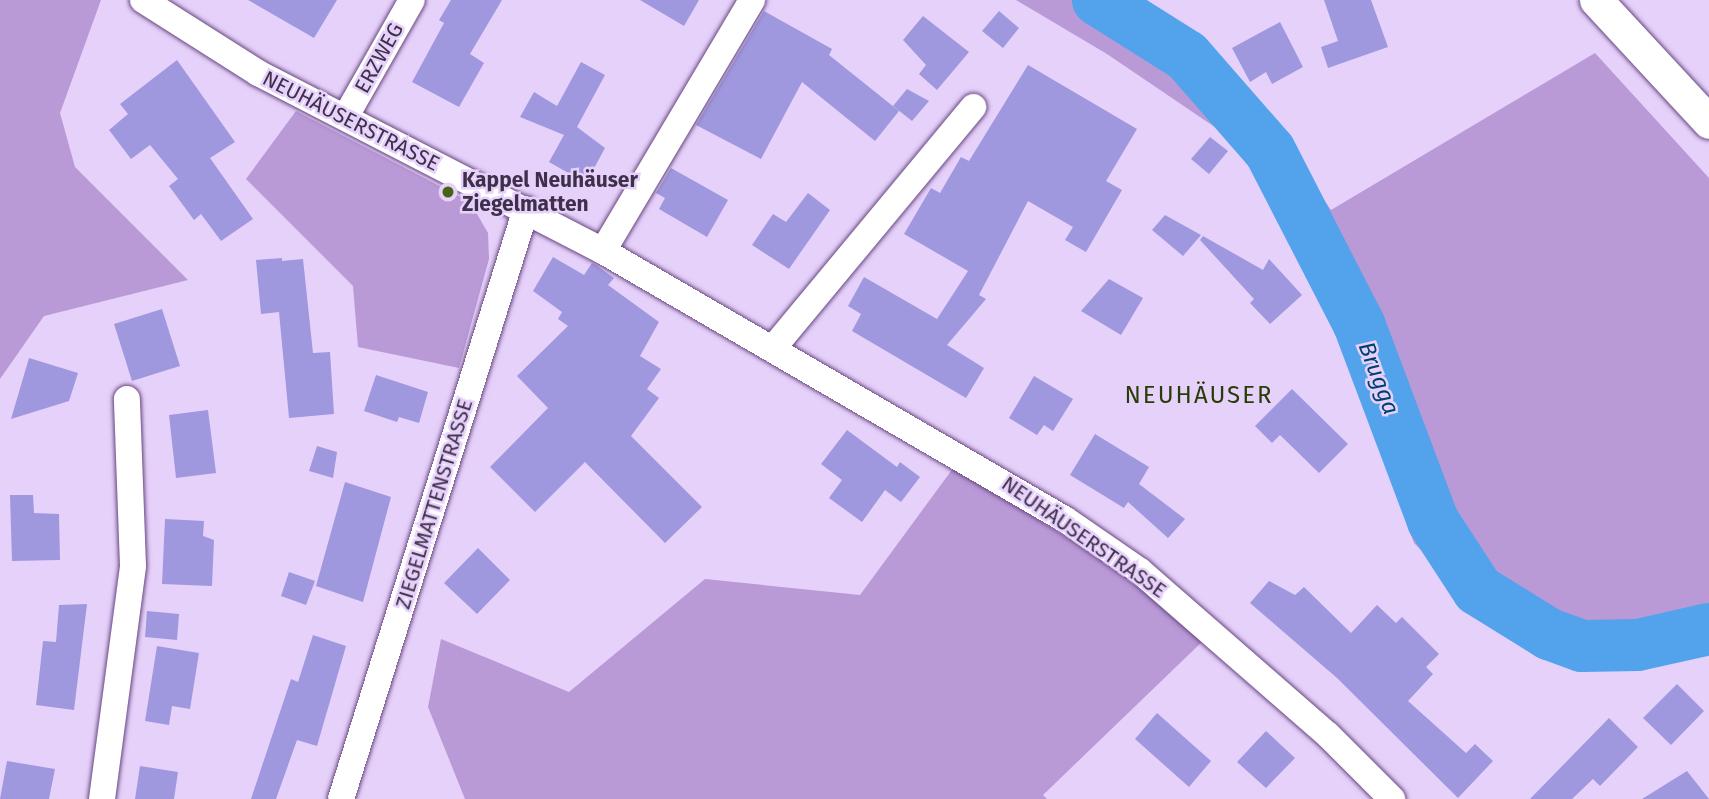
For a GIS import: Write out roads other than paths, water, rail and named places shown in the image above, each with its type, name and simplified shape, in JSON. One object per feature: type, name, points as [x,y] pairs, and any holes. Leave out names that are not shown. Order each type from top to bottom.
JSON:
[{"type":"street","name":"NEUHÄUSERSTRASSE","points":[[143,0],[258,74],[526,209],[978,464],[1140,571],[1328,735],[1392,799]]},
{"type":"street","name":"ERZWEG","points":[[346,116],[412,0]]},
{"type":"street","points":[[603,251],[752,0]]},
{"type":"street","points":[[1596,0],[1709,122]]},
{"type":"street","points":[[774,348],[972,107]]},
{"type":"street","name":"ZIEGELMATTENSTRASSE","points":[[341,799],[526,209]]},
{"type":"street","points":[[102,799],[133,566],[127,399]]},
{"type":"waterway","name":"Brugga","points":[[1098,0],[1187,56],[1270,151],[1359,324],[1433,521],[1478,590],[1549,634],[1582,646],[1638,645],[1709,629]]},
{"type":"place","name":"Kappel Neuhäuser Ziegelmatten","points":[[448,192]]},
{"type":"district","name":"NEUHÄUSER","points":[[1199,396]]}]
